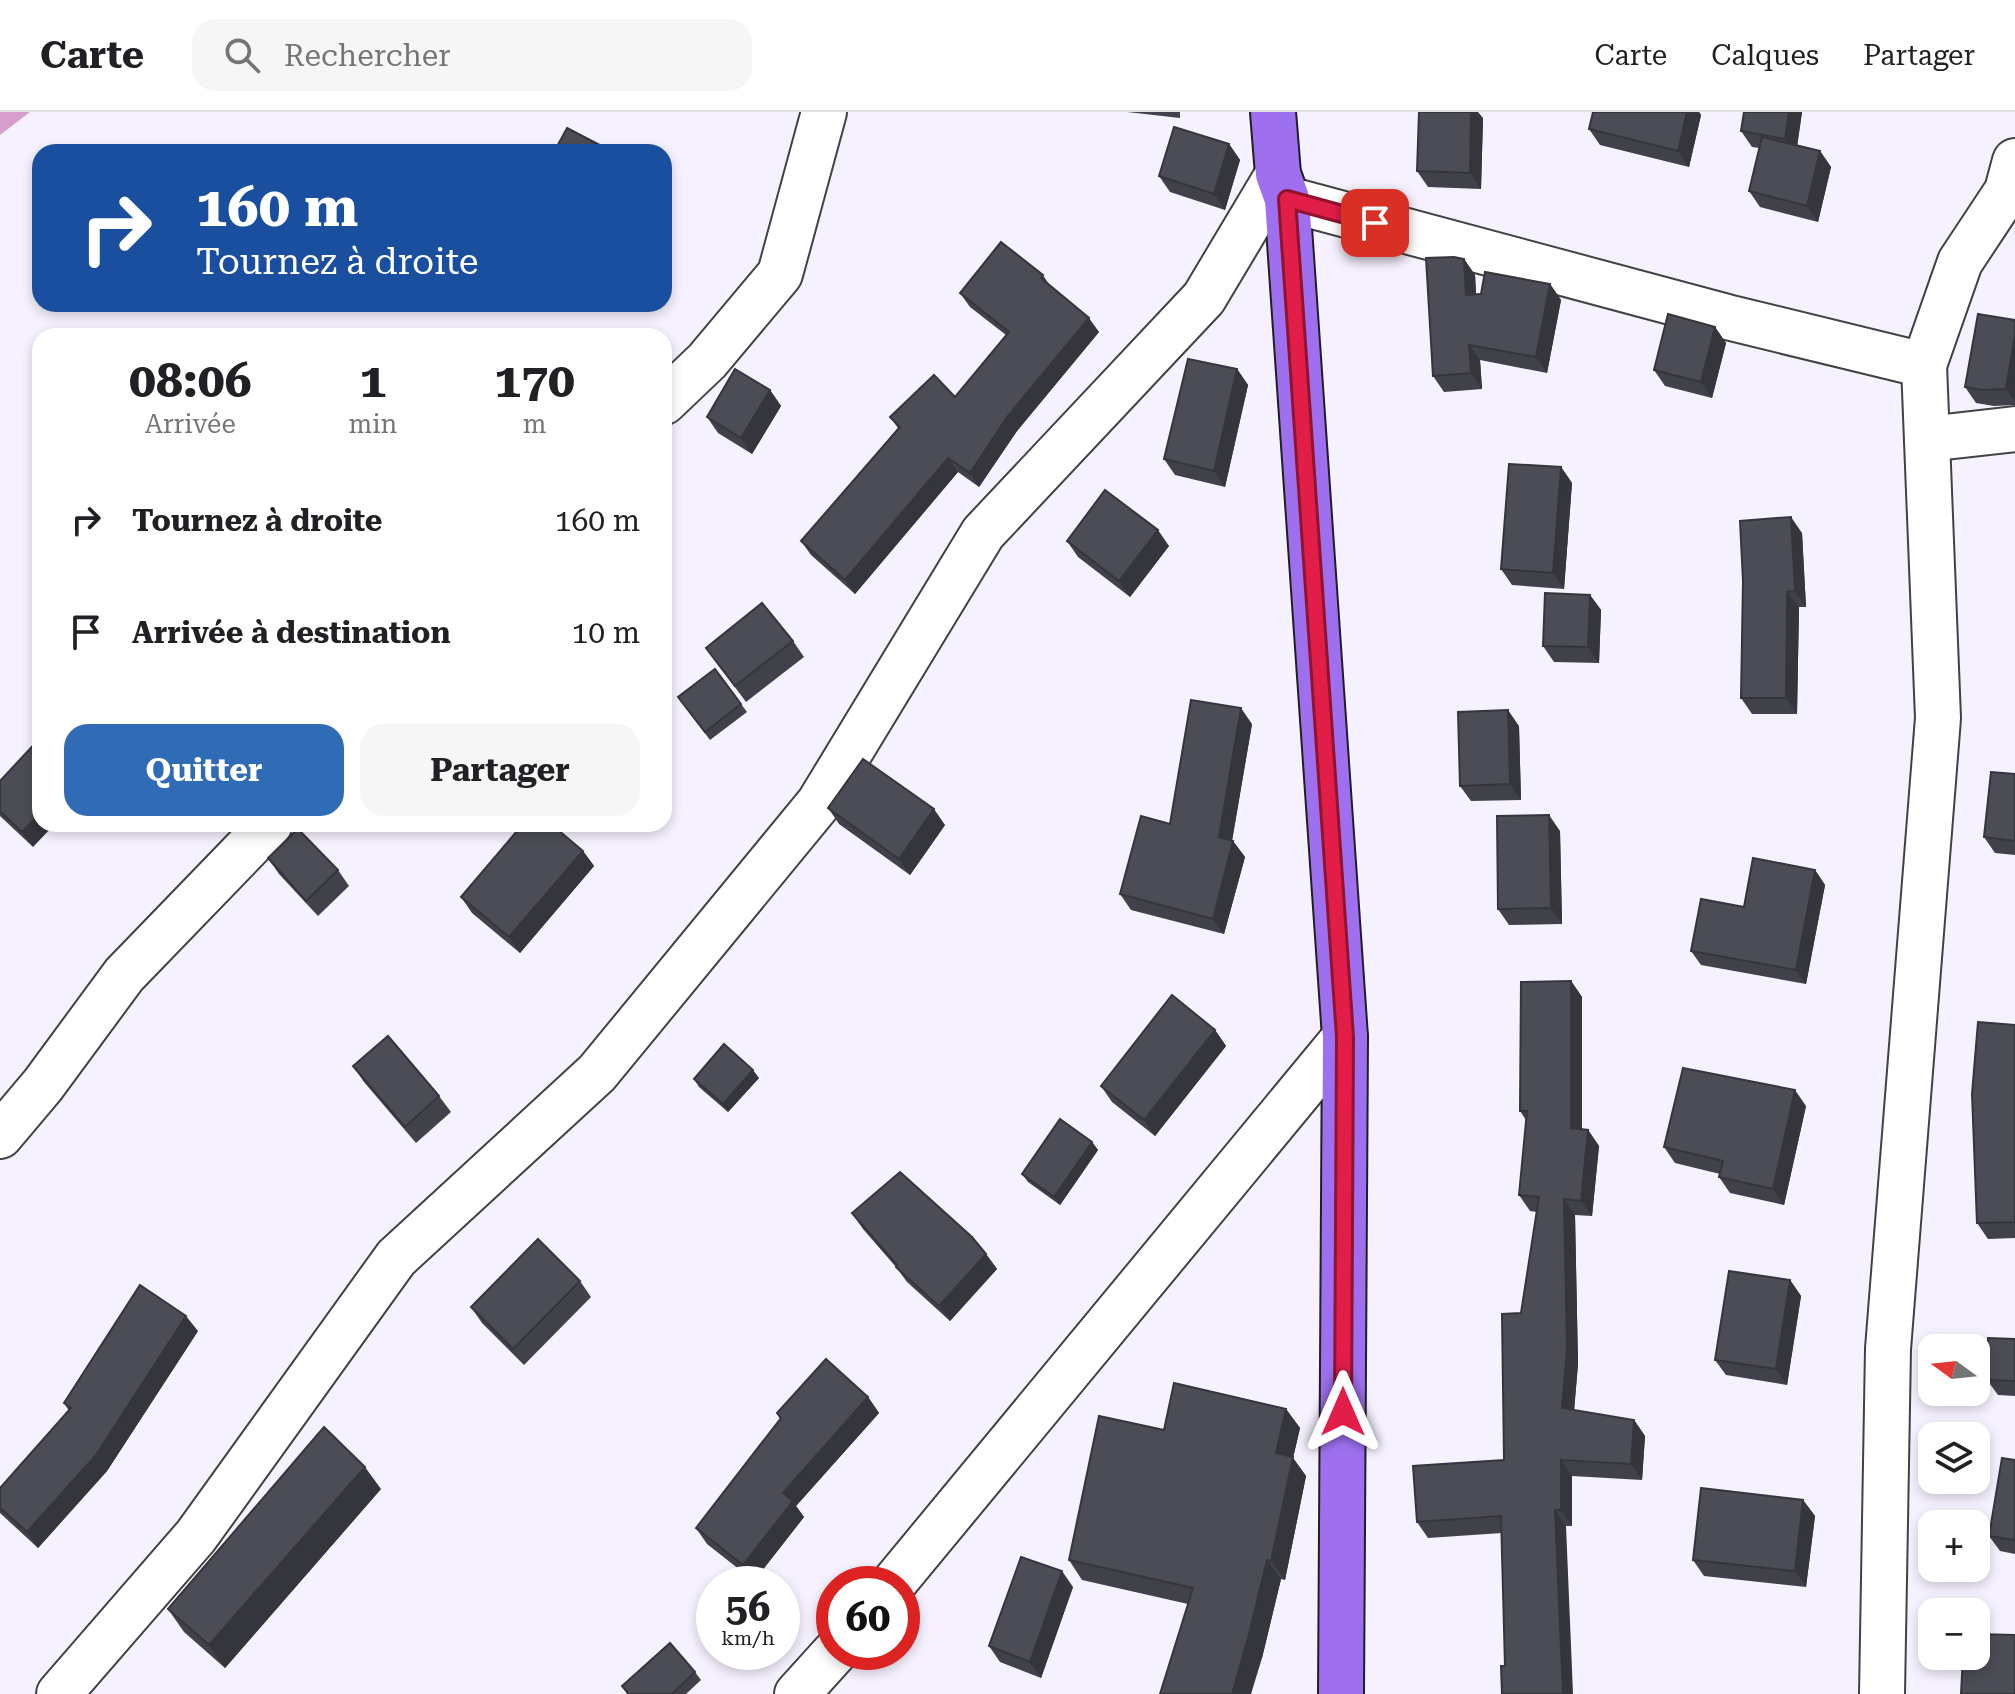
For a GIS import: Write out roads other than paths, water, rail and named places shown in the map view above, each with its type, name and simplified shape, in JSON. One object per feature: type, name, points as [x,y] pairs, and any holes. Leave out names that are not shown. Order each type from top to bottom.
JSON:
[{"type":"main road","points":[[1273,112],[1283,186],[1345,1037],[1341,1694]]},
{"type":"street","points":[[672,394],[707,361],[780,274],[824,112]]},
{"type":"street","points":[[1882,1694],[1888,1349],[1938,718],[1924,365],[1960,262],[2007,191],[2015,161]]},
{"type":"street","points":[[59,1694],[196,1536],[396,1258],[597,1073],[819,803],[983,533],[1204,298],[1283,186],[1727,317],[1924,365]]},
{"type":"street","points":[[1927,439],[2015,429]]},
{"type":"street","points":[[0,1136],[43,1085],[124,975],[262,832]]},
{"type":"street","points":[[908,1566],[1345,1037]]},
{"type":"street","points":[[797,1694],[819,1670]]}]
